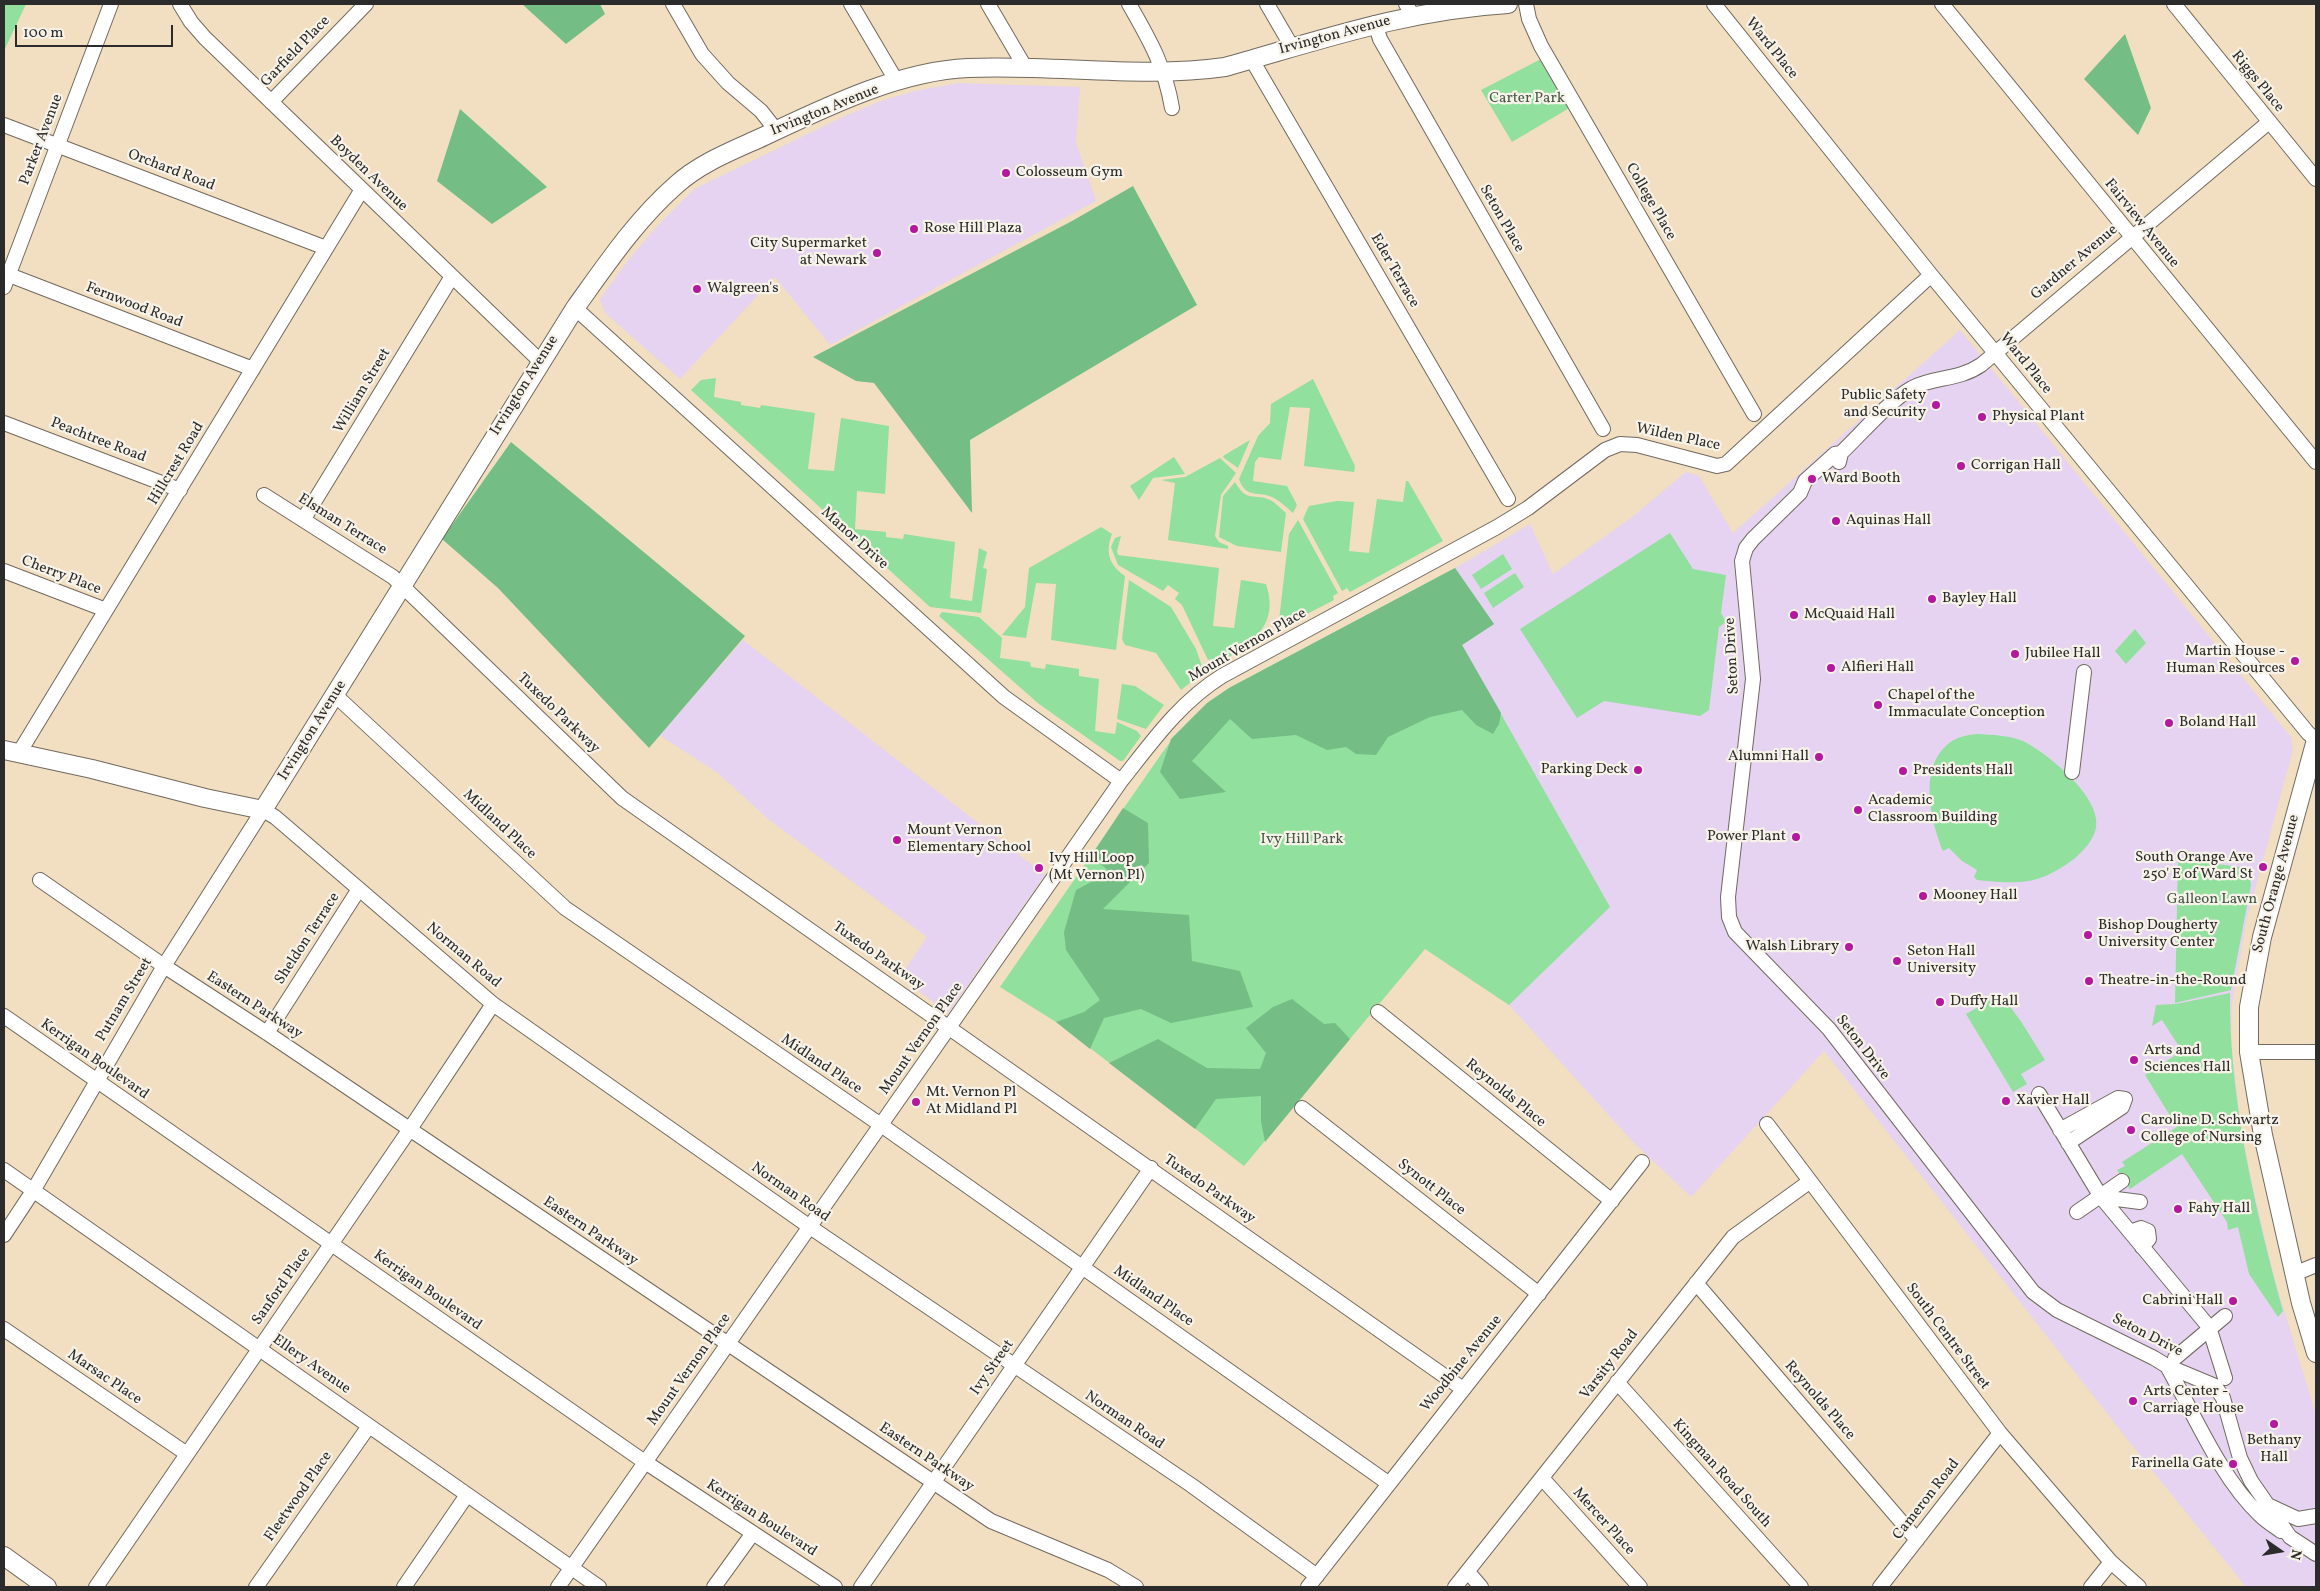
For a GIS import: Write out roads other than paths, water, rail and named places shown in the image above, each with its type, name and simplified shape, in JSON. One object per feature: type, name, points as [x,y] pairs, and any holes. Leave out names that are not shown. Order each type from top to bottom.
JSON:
[{"type":"main road","name":"Irvington Avenue","points":[[263,810],[540,361],[575,308],[626,239],[676,184],[703,165],[843,101],[896,82],[957,69],[1025,67],[1097,71],[1204,70],[1252,60],[1375,23],[1410,10],[1508,4]]},
{"type":"main road","name":"South Orange Avenue","points":[[2316,740],[2260,945],[2250,1007],[2249,1052],[2263,1135],[2294,1274],[2316,1353]]},
{"type":"main road","points":[[12,752],[263,810]]},
{"type":"main road","points":[[4,1556],[47,1587]]},
{"type":"street","name":"Parker Avenue","points":[[5,278],[110,4]]},
{"type":"street","name":"Boyden Avenue","points":[[180,4],[191,22],[205,38],[451,278],[540,361]]},
{"type":"street","name":"Garfield Place","points":[[270,102],[366,4]]},
{"type":"street","points":[[673,4],[702,54],[728,83],[762,111],[776,130]]},
{"type":"street","points":[[851,4],[896,82]]},
{"type":"street","points":[[988,4],[1025,67]]},
{"type":"street","points":[[1129,4],[1156,50],[1172,108]]},
{"type":"street","points":[[1267,4],[1292,47]]},
{"type":"street","name":"College Place","points":[[1526,4],[1529,20],[1541,46],[1754,414]]},
{"type":"street","name":"Ward Place","points":[[1714,4],[1931,275],[2308,733],[2316,740]]},
{"type":"street","name":"Fairview Avenue","points":[[1942,4],[2131,238],[2316,462]]},
{"type":"street","name":"Riggs Place","points":[[2174,4],[2316,179]]},
{"type":"street","name":"Seton Place","points":[[1375,23],[1380,38],[1602,429]]},
{"type":"street","name":"Eder Terrace","points":[[1252,60],[1508,499]]},
{"type":"street","name":"Gardner Avenue","points":[[1995,352],[2269,122]]},
{"type":"street","name":"Orchard Road","points":[[4,125],[326,248]]},
{"type":"street","name":"Hillcrest Road","points":[[12,752],[106,610],[361,191]]},
{"type":"street","name":"Wilden Place","points":[[1385,587],[1498,527],[1528,508],[1605,450],[1620,444],[1637,445],[1717,466],[1726,464],[1931,275]]},
{"type":"street","name":"Fernwood Road","points":[[5,278],[253,369]]},
{"type":"street","name":"William Street","points":[[303,520],[451,278]]},
{"type":"street","name":"Manor Drive","points":[[575,308],[1004,697],[1121,781]]},
{"type":"street","name":"Seton Drive","points":[[1995,352],[1970,372],[1959,377],[1925,383],[1904,393],[1842,453],[1835,454],[1805,481],[1800,493],[1746,548],[1742,561],[1753,679],[1728,897],[1731,924],[1745,944],[1829,1029],[2033,1292],[2057,1310],[2154,1358],[2171,1362],[2215,1386],[2223,1398],[2245,1470],[2290,1537],[2316,1554]]},
{"type":"street","name":"Peachtree Road","points":[[4,423],[180,490]]},
{"type":"street","name":"Elsman Terrace","points":[[264,496],[386,572],[402,585]]},
{"type":"street","name":"Cherry Place","points":[[4,571],[106,610]]},
{"type":"street","name":"Tuxedo Parkway","points":[[402,585],[622,798],[1463,1388]]},
{"type":"street","name":"Mount Vernon Place","points":[[558,1587],[1121,781],[1174,714],[1203,688],[1385,587]]},
{"type":"street","points":[[2072,772],[2084,672]]},
{"type":"street","name":"Midland Place","points":[[335,695],[565,908],[881,1125],[1388,1483]]},
{"type":"street","name":"Norman Road","points":[[263,810],[275,817],[493,1004],[810,1227],[1191,1485],[1317,1576]]},
{"type":"street","name":"Putnam Street","points":[[4,1235],[33,1191],[164,966],[263,810]]},
{"type":"street","name":"Eastern Parkway","points":[[40,880],[164,966],[410,1129],[933,1483],[992,1521],[1108,1570],[1136,1587]]},
{"type":"street","name":"Sheldon Terrace","points":[[267,1033],[359,888]]},
{"type":"street","name":"Sanford Place","points":[[96,1587],[410,1129],[493,1004]]},
{"type":"street","name":"Reynolds Place","points":[[1378,1012],[1612,1201]]},
{"type":"street","name":"Kerrigan Boulevard","points":[[4,1016],[646,1462],[835,1587]]},
{"type":"street","points":[[2249,1052],[2316,1052]]},
{"type":"street","points":[[2039,1094],[2101,1197],[2209,1328],[2225,1378]]},
{"type":"street","points":[[2060,1130],[2118,1098],[2125,1099],[2122,1107],[2068,1143]]},
{"type":"street","name":"Synott Place","points":[[1302,1108],[1539,1294]]},
{"type":"street","name":"South Centre Street","points":[[1766,1124],[2000,1433],[2110,1562],[2138,1587]]},
{"type":"street","name":"Woodbine Avenue","points":[[1308,1587],[1642,1162]]},
{"type":"street","name":"Ivy Street","points":[[861,1587],[1151,1168]]},
{"type":"street","name":"Ellery Avenue","points":[[4,1170],[599,1587]]},
{"type":"street","points":[[2077,1212],[2122,1181]]},
{"type":"street","name":"Varsity Road","points":[[1455,1587],[1733,1237],[1810,1182]]},
{"type":"street","points":[[2101,1197],[2140,1202]]},
{"type":"street","points":[[2294,1274],[2316,1265]]},
{"type":"street","name":"Reynolds Place","points":[[1696,1283],[1917,1540]]},
{"type":"street","points":[[2225,1316],[2171,1362],[2205,1436],[2243,1495],[2260,1515],[2290,1537]]},
{"type":"street","name":"Marsac Place","points":[[4,1329],[187,1454]]},
{"type":"street","name":"Kingman Road South","points":[[1617,1382],[1801,1587]]},
{"type":"street","name":"Fleetwood Place","points":[[256,1587],[369,1426]]},
{"type":"street","name":"Cameron Road","points":[[1880,1587],[2000,1433]]},
{"type":"street","name":"Mercer Place","points":[[1542,1478],[1640,1587]]},
{"type":"street","points":[[404,1587],[467,1495]]},
{"type":"street","points":[[2268,1505],[2298,1519],[2316,1516]]},
{"type":"street","points":[[714,1587],[753,1533]]},
{"type":"street","points":[[2091,1587],[2110,1562]]},
{"type":"street","points":[[1468,1572],[1482,1587]]},
{"type":"place","name":"Colosseum Gym","points":[[1006,173]]},
{"type":"place","name":"Rose Hill Plaza","points":[[914,229]]},
{"type":"place","name":"City Supermarket at Newark","points":[[877,253]]},
{"type":"place","name":"Walgreen's","points":[[697,289]]},
{"type":"place","name":"Public Safety and Security","points":[[1936,405]]},
{"type":"place","name":"Physical Plant","points":[[1982,417]]},
{"type":"place","name":"Corrigan Hall","points":[[1961,466]]},
{"type":"place","name":"Ward Booth","points":[[1812,479]]},
{"type":"place","name":"Aquinas Hall","points":[[1836,521]]},
{"type":"place","name":"Bayley Hall","points":[[1932,599]]},
{"type":"place","name":"McQuaid Hall","points":[[1794,615]]},
{"type":"place","name":"Jubilee Hall","points":[[2015,654]]},
{"type":"place","name":"Martin House - Human Resources","points":[[2295,661]]},
{"type":"place","name":"Alfieri Hall","points":[[1831,668]]},
{"type":"place","name":"Chapel of the Immaculate Conception","points":[[1878,705]]},
{"type":"place","name":"Boland Hall","points":[[2169,723]]},
{"type":"place","name":"Alumni Hall","points":[[1819,757]]},
{"type":"place","name":"Parking Deck","points":[[1638,770]]},
{"type":"place","name":"Presidents Hall","points":[[1903,771]]},
{"type":"place","name":"Academic Classroom Building","points":[[1858,810]]},
{"type":"place","name":"Power Plant","points":[[1796,837]]},
{"type":"place","name":"Mount Vernon Elementary School","points":[[897,840]]},
{"type":"place","name":"South Orange Ave 250' E of Ward St","points":[[2263,867]]},
{"type":"place","name":"Ivy Hill Loop (Mt Vernon Pl)","points":[[1039,868]]},
{"type":"place","name":"Mooney Hall","points":[[1923,896]]},
{"type":"place","name":"Bishop Dougherty University Center","points":[[2088,935]]},
{"type":"place","name":"Walsh Library","points":[[1849,947]]},
{"type":"place","name":"Seton Hall University","points":[[1897,961]]},
{"type":"place","name":"Theatre-in-the-Round","points":[[2089,981]]},
{"type":"place","name":"Duffy Hall","points":[[1940,1002]]},
{"type":"place","name":"Arts and Sciences Hall","points":[[2134,1060]]},
{"type":"place","name":"Xavier Hall","points":[[2006,1101]]},
{"type":"place","name":"Mt. Vernon Pl At Midland Pl","points":[[916,1102]]},
{"type":"place","name":"Caroline D. Schwartz College of Nursing","points":[[2131,1130]]},
{"type":"place","name":"Fahy Hall","points":[[2178,1209]]},
{"type":"place","name":"Cabrini Hall","points":[[2233,1301]]},
{"type":"place","name":"Arts Center - Carriage House","points":[[2133,1401]]},
{"type":"place","name":"Bethany Hall","points":[[2274,1424]]},
{"type":"place","name":"Farinella Gate","points":[[2233,1464]]},
{"type":"park label","name":"Carter Park","points":[[1527,99]]},
{"type":"park label","name":"Ivy Hill Park","points":[[1302,840]]},
{"type":"park label","name":"Galleon Lawn","points":[[2212,900]]}]
